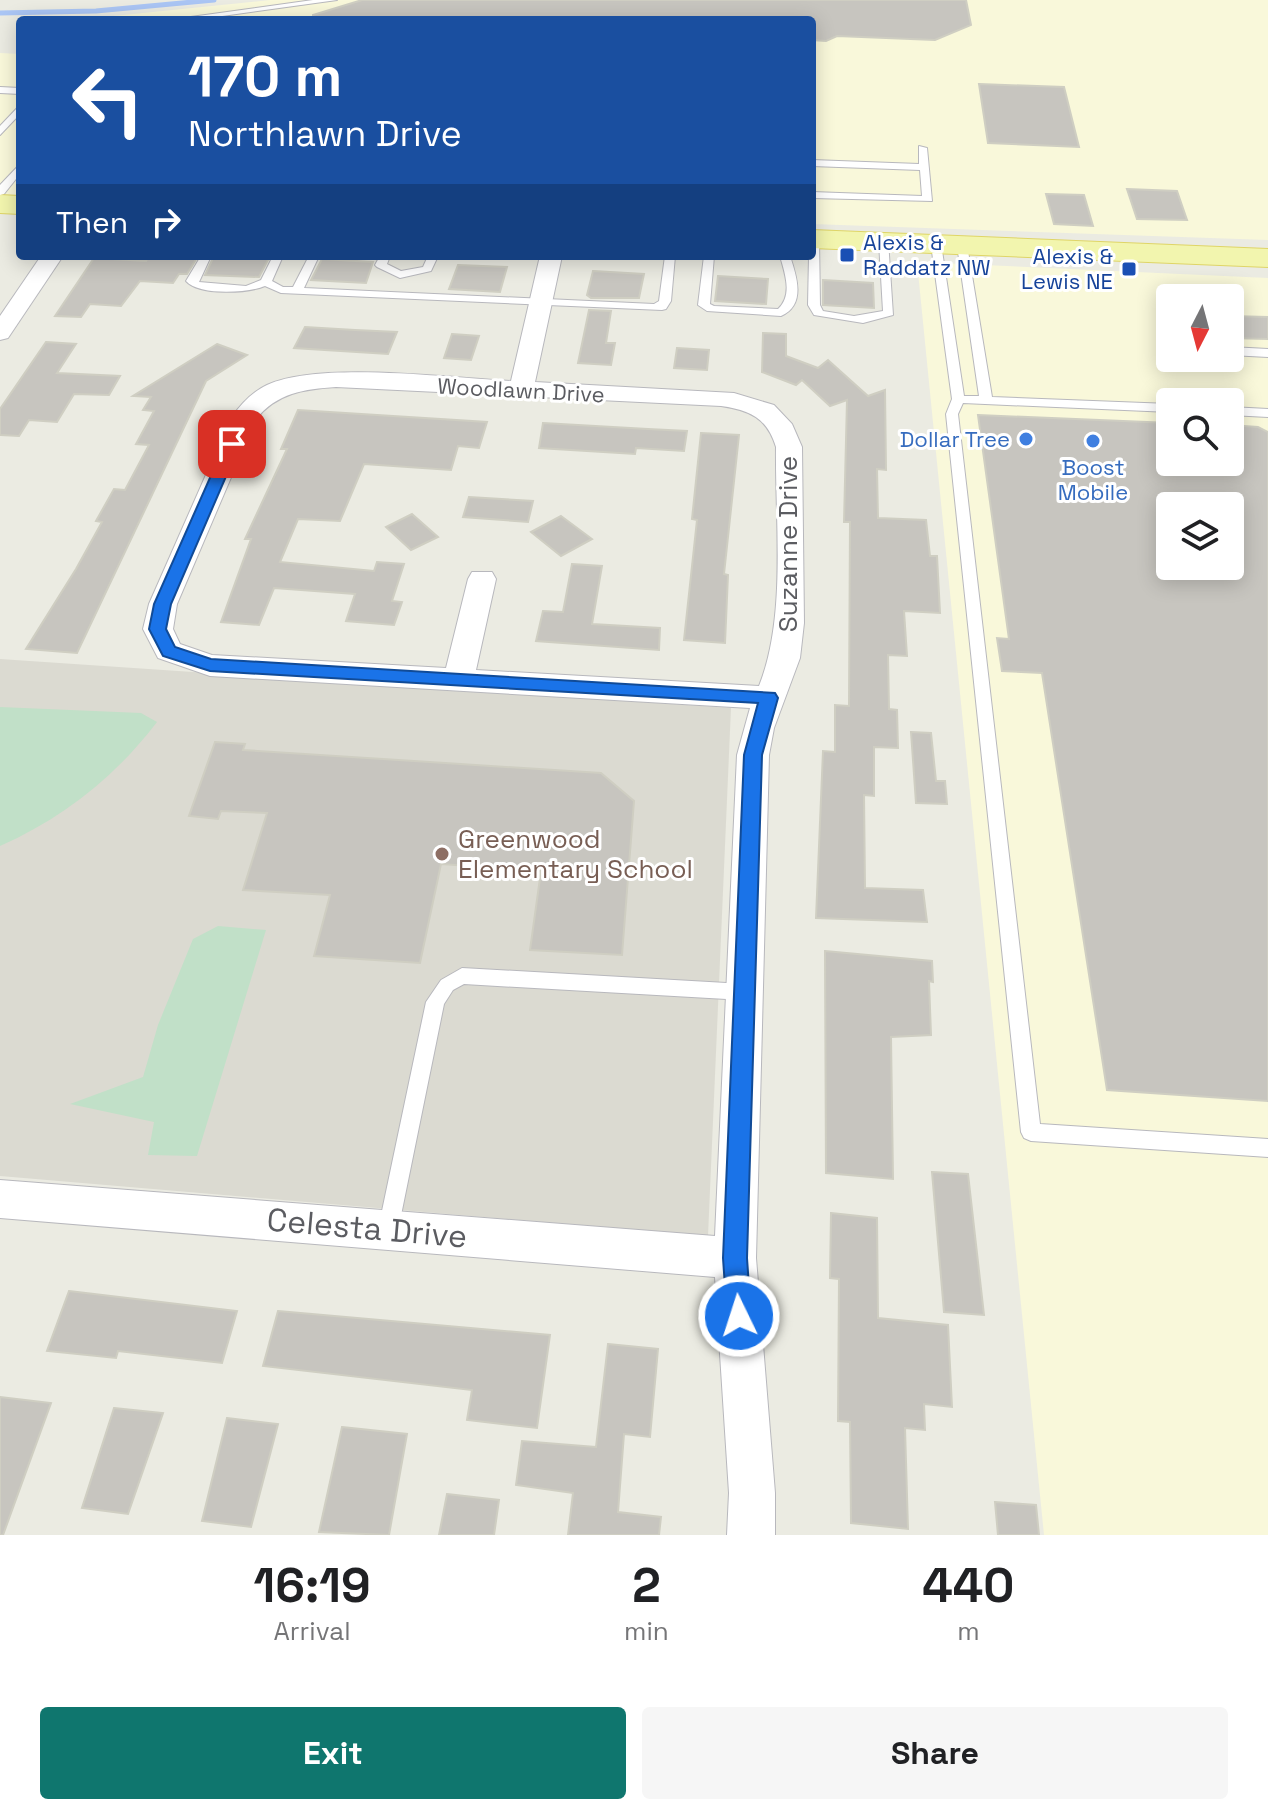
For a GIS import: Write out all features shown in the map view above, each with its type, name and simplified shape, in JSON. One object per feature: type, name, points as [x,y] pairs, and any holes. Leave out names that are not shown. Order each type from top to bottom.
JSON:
[{"type":"main road","points":[[816,239],[1268,258]]},
{"type":"street","points":[[0,333],[49,260]]},
{"type":"street","points":[[521,390],[550,260]]},
{"type":"street","name":"Woodlawn Drive","points":[[459,679],[210,665],[169,651],[158,629],[163,604],[244,418],[266,393],[305,381],[521,390],[721,399],[746,402],[774,415]]},
{"type":"street","name":"Suzanne Drive","points":[[751,1535],[752,1493],[735,1258],[753,755],[769,698],[785,658],[789,623],[789,447],[785,427],[774,415]]},
{"type":"street","points":[[482,579],[459,679],[769,698]]},
{"type":"street","name":"Celesta Drive","points":[[0,1199],[735,1258]]},
{"type":"lane","points":[[205,16],[333,0]]},
{"type":"lane","points":[[0,132],[16,113]]},
{"type":"lane","points":[[816,195],[928,199],[922,148]]},
{"type":"lane","points":[[816,163],[924,167]]},
{"type":"lane","points":[[0,192],[16,172]]},
{"type":"lane","points":[[813,260],[818,313],[864,319],[889,313],[884,242]]},
{"type":"lane","points":[[949,244],[958,399],[952,414],[1031,1132],[1268,1148]]},
{"type":"lane","points":[[949,244],[986,400]]},
{"type":"lane","points":[[204,260],[192,281],[196,285],[247,289],[266,282],[276,260]]},
{"type":"lane","points":[[297,290],[312,260]]},
{"type":"lane","points":[[383,260],[381,265],[400,275],[427,269],[431,260]]},
{"type":"lane","points":[[266,282],[281,290],[662,307],[669,260]]},
{"type":"lane","points":[[708,260],[702,299],[711,309],[781,313],[788,308],[792,293],[793,278],[786,260]]},
{"type":"lane","points":[[393,295],[400,275]]},
{"type":"lane","points":[[792,293],[814,294]]},
{"type":"lane","points":[[1244,352],[1268,353]]},
{"type":"lane","points":[[958,399],[1156,407]]},
{"type":"lane","points":[[1244,412],[1268,413]]},
{"type":"lane","points":[[388,1230],[435,1002],[447,985],[462,976],[744,992]]},
{"type":"shaded area","points":[[270,0],[1268,0],[1268,240],[816,224],[816,16],[113,16]]},
{"type":"shaded area","points":[[0,53],[16,54],[16,196],[0,195]]},
{"type":"shaded area","points":[[917,262],[1268,278],[1268,1535],[1044,1535]]},
{"type":"shaded area","points":[[0,659],[731,708],[708,1236],[0,1176]]},
{"type":"shaded area","points":[[0,707],[141,713],[157,722],[123,761],[86,794],[45,823],[0,846]]},
{"type":"shaded area","points":[[218,926],[266,930],[197,1156],[148,1155],[154,1122],[70,1104],[143,1077],[158,1025],[193,939]]},
{"type":"building","points":[[362,0],[966,0],[971,25],[935,40],[837,36],[826,41],[816,40],[816,16],[313,15]]},
{"type":"building","points":[[979,84],[1064,87],[1079,147],[988,143]]},
{"type":"building","points":[[1127,189],[1177,191],[1187,220],[1137,219]]},
{"type":"building","points":[[1046,194],[1084,195],[1093,226],[1054,224]]},
{"type":"building","points":[[93,260],[196,260],[187,274],[179,274],[173,283],[140,281],[121,306],[90,304],[81,317],[55,316]]},
{"type":"building","points":[[212,260],[268,260],[259,277],[205,275]]},
{"type":"building","points":[[321,260],[373,262],[366,283],[311,280]]},
{"type":"building","points":[[458,265],[507,267],[500,292],[449,289]]},
{"type":"building","points":[[593,271],[644,274],[639,298],[591,298],[587,295]]},
{"type":"building","points":[[718,276],[768,279],[766,304],[715,301]]},
{"type":"building","points":[[823,280],[873,283],[874,308],[823,305]]},
{"type":"building","points":[[589,310],[611,311],[606,343],[615,343],[611,365],[578,363]]},
{"type":"building","points":[[1244,316],[1268,317],[1268,339],[1244,338]]},
{"type":"building","points":[[305,327],[397,332],[388,354],[294,348]]},
{"type":"building","points":[[763,333],[786,334],[786,356],[818,368],[828,360],[868,396],[885,390],[886,470],[877,469],[878,518],[926,520],[930,556],[937,556],[940,613],[904,611],[907,656],[888,655],[889,709],[897,710],[898,748],[874,747],[874,796],[864,795],[865,888],[923,890],[927,922],[816,918],[823,751],[835,752],[835,705],[849,706],[850,522],[844,522],[847,400],[830,406],[802,380],[796,385],[762,372]]},
{"type":"building","points":[[452,334],[479,336],[471,360],[444,358]]},
{"type":"building","points":[[46,342],[76,344],[57,373],[120,376],[109,395],[74,394],[57,422],[29,420],[19,436],[0,435],[0,409]]},
{"type":"building","points":[[217,344],[247,355],[206,381],[77,653],[26,649],[102,522],[96,521],[114,489],[125,490],[149,445],[136,444],[154,411],[143,410],[151,397],[133,396]]},
{"type":"building","points":[[677,348],[709,350],[707,370],[674,368]]},
{"type":"building","points":[[298,410],[487,422],[479,448],[458,446],[451,470],[364,464],[340,521],[298,519],[280,562],[374,571],[377,562],[404,564],[392,601],[402,602],[394,625],[346,621],[355,594],[274,588],[259,625],[221,622],[251,539],[245,539],[287,449],[281,449]]},
{"type":"building","points":[[978,415],[1156,422],[1156,476],[1244,476],[1244,426],[1258,427],[1268,432],[1268,1101],[1107,1090],[1042,673],[1002,671],[997,638],[1009,639]]},
{"type":"building","points":[[543,423],[687,431],[684,451],[636,448],[635,454],[539,448]]},
{"type":"building","points":[[701,433],[739,435],[724,574],[728,575],[725,643],[684,640],[697,520],[692,519]]},
{"type":"building","points":[[469,497],[533,501],[528,522],[463,517]]},
{"type":"building","points":[[412,514],[438,537],[411,550],[386,527]]},
{"type":"building","points":[[561,516],[592,539],[561,556],[531,532]]},
{"type":"building","points":[[572,564],[602,566],[592,624],[660,628],[659,650],[536,641],[543,611],[563,612]]},
{"type":"building","points":[[911,732],[931,733],[936,781],[945,781],[947,804],[916,803]]},
{"type":"building","name":"Greenwood Elementary School","points":[[215,742],[245,744],[243,750],[601,773],[634,801],[622,955],[530,950],[541,871],[441,864],[420,963],[314,956],[330,895],[243,890],[267,813],[221,811],[218,819],[189,816]]},
{"type":"building","points":[[825,951],[932,961],[933,982],[929,981],[931,1035],[891,1037],[893,1179],[826,1173]]},
{"type":"building","points":[[932,1172],[968,1174],[984,1315],[944,1312]]},
{"type":"building","points":[[831,1213],[877,1218],[878,1318],[948,1325],[952,1407],[924,1404],[925,1430],[905,1428],[908,1529],[851,1523],[850,1422],[838,1421],[839,1279],[830,1278]]},
{"type":"building","points":[[69,1291],[237,1311],[222,1363],[118,1351],[116,1358],[47,1351]]},
{"type":"building","points":[[278,1311],[550,1335],[537,1428],[467,1420],[472,1390],[263,1366]]},
{"type":"building","points":[[608,1344],[658,1349],[650,1437],[624,1434],[618,1512],[661,1517],[659,1535],[568,1535],[573,1493],[516,1485],[522,1441],[596,1447]]},
{"type":"building","points":[[0,1397],[51,1403],[3,1535],[0,1535]]},
{"type":"building","points":[[114,1408],[163,1413],[128,1514],[82,1508]]},
{"type":"building","points":[[227,1418],[278,1424],[251,1527],[202,1521]]},
{"type":"building","points":[[342,1427],[407,1434],[389,1535],[319,1532]]},
{"type":"building","points":[[447,1494],[499,1500],[494,1535],[439,1535]]},
{"type":"building","points":[[995,1502],[1036,1505],[1039,1535],[998,1535]]},
{"type":"waterway","points":[[0,13],[96,11],[214,0]]},
{"type":"place","name":"Alexis & Raddatz NW","points":[[847,255]]},
{"type":"place","name":"Alexis & Lewis NE","points":[[1129,269]]},
{"type":"place","name":"Dollar Tree","points":[[1026,439]]},
{"type":"place","name":"Boost Mobile","points":[[1093,441]]},
{"type":"place","name":"Greenwood Elementary School","points":[[442,854]]},
{"type":"route","points":[[232,444],[163,604],[158,629],[169,651],[210,665],[769,698],[758,728],[753,755],[735,1258],[739,1316]]}]
